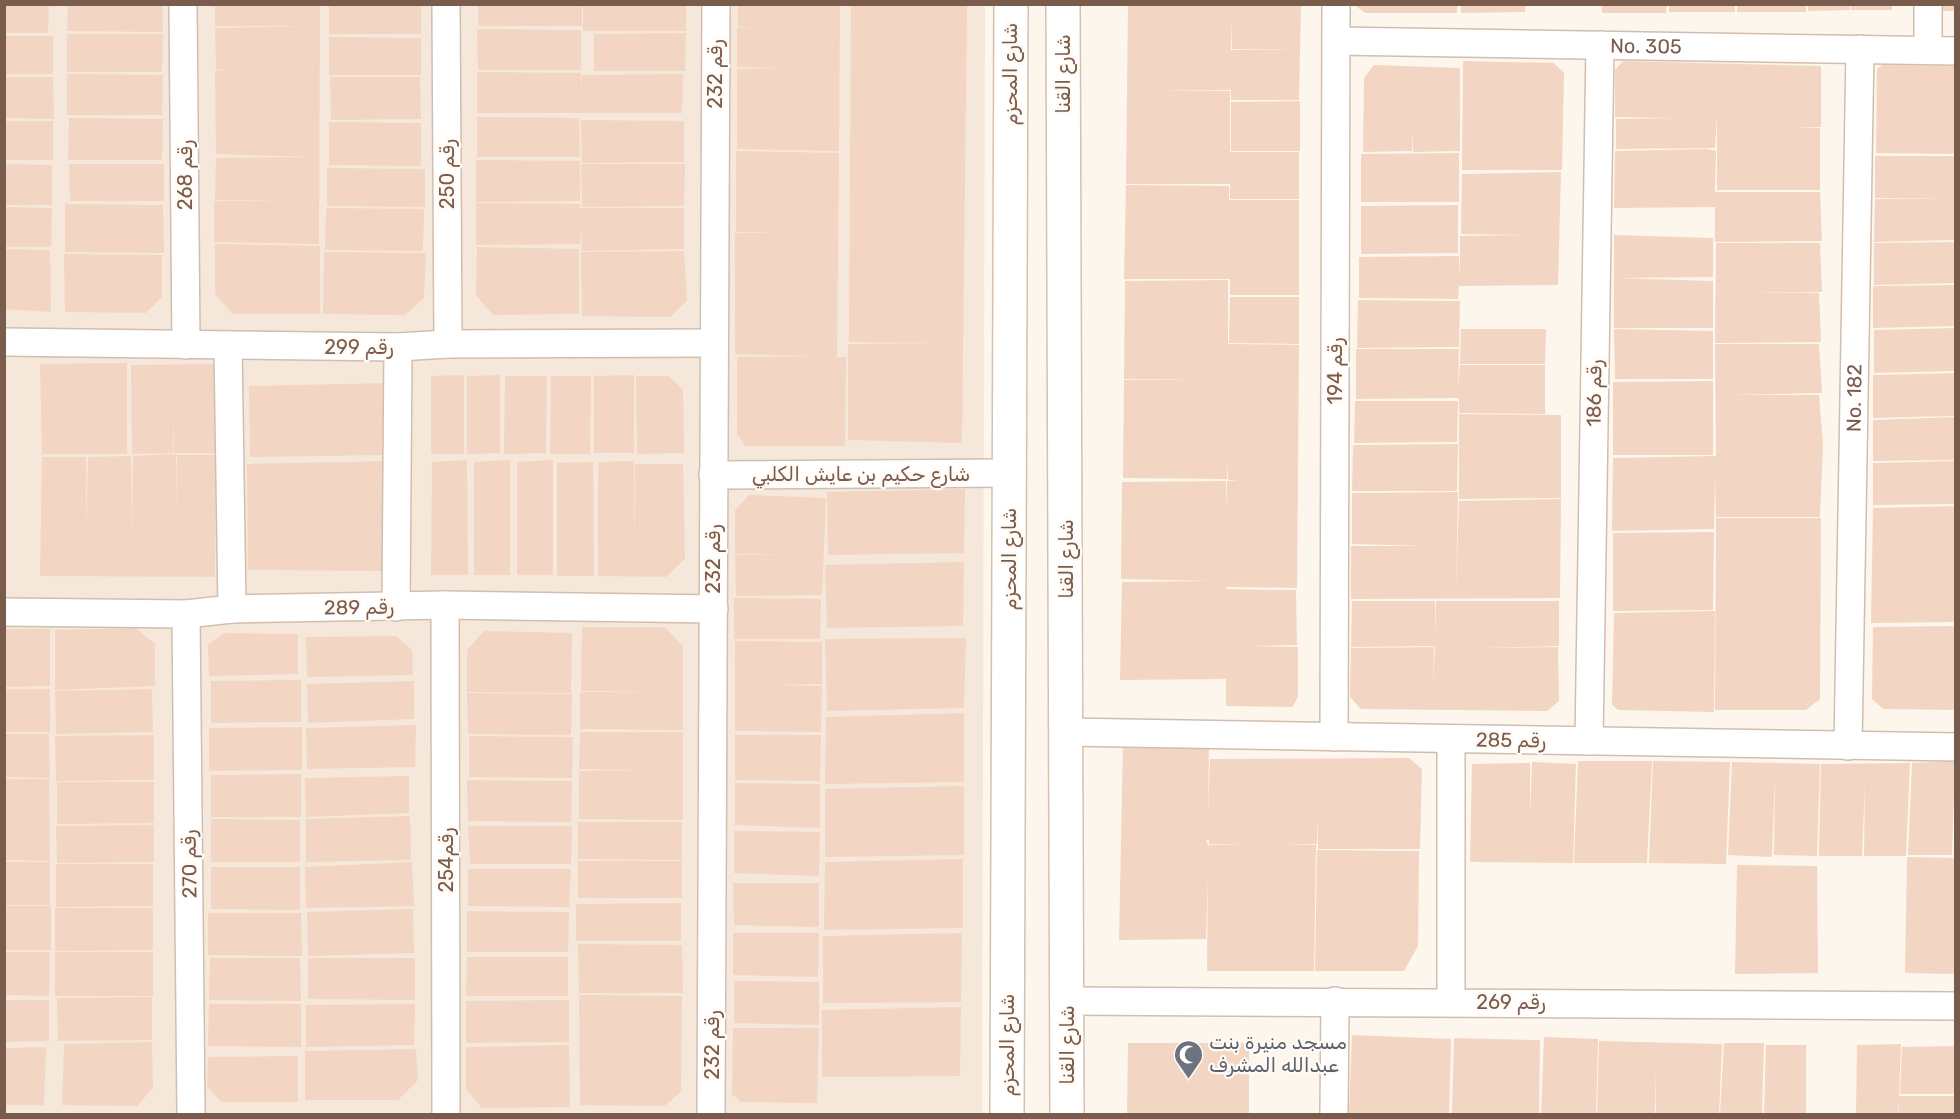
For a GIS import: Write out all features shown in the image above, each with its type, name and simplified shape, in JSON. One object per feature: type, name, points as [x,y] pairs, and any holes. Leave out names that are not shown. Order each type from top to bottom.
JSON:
[{"type":"street","name":"رقم 268","points":[[183,4],[186,345]]},
{"type":"street","name":"رقم 250","points":[[446,4],[448,344]]},
{"type":"street","name":"رقم 232","points":[[711,1114],[716,4]]},
{"type":"street","name":"شارع المحزم","points":[[1007,1114],[1011,4]]},
{"type":"street","name":"شارع القنا","points":[[1063,4],[1067,1114]]},
{"type":"street","name":"رقم 194","points":[[1334,737],[1336,4]]},
{"type":"street","points":[[1928,4],[1928,50]]},
{"type":"street","name":"No. 305","points":[[1336,41],[1956,51]]},
{"type":"street","name":"رقم 186","points":[[1589,741],[1600,45]]},
{"type":"street","name":"No. 182","points":[[1848,746],[1860,49]]},
{"type":"street","name":"رقم 299","points":[[4,342],[398,347],[448,344],[714,343]]},
{"type":"street","points":[[228,345],[232,609]]},
{"type":"street","points":[[396,607],[398,347]]},
{"type":"street","name":"شارع حكيم بن عايش الكلبي","points":[[713,475],[1009,473]]},
{"type":"street","name":"رقم 289","points":[[4,612],[186,614],[232,609],[446,605],[714,609]]},
{"type":"street","name":"رقم254","points":[[446,605],[446,1114]]},
{"type":"street","name":"رقم 270","points":[[186,614],[191,1114]]},
{"type":"street","name":"رقم 285","points":[[1067,732],[1956,747]]},
{"type":"street","points":[[1450,1002],[1451,739]]},
{"type":"street","name":"رقم 269","points":[[1067,1001],[1956,1006]]},
{"type":"street","points":[[1334,1114],[1335,1001]]},
{"type":"shaded area","points":[[5,5],[985,5],[982,1114],[5,1114]]},
{"type":"building","points":[[4,4],[49,4],[48,33],[4,33]]},
{"type":"building","points":[[68,4],[162,4],[163,32],[67,31]]},
{"type":"building","points":[[215,4],[320,4],[319,244],[214,242],[214,201],[292,201],[215,200],[216,158],[317,157],[216,154],[215,70],[231,69],[216,69],[215,28],[314,26],[215,26]]},
{"type":"building","points":[[329,4],[421,4],[421,34],[329,34]]},
{"type":"building","points":[[478,4],[582,4],[582,26],[478,26]]},
{"type":"building","points":[[583,4],[686,4],[686,31],[583,31]]},
{"type":"building","points":[[738,4],[840,4],[839,151],[737,149],[737,69],[786,68],[737,67],[737,28],[756,27],[738,27]]},
{"type":"building","points":[[851,4],[967,4],[962,443],[848,440],[848,344],[947,343],[849,342]]},
{"type":"building","points":[[1128,4],[1301,4],[1299,100],[1231,100],[1231,90],[1153,90],[1230,91],[1230,152],[1299,152],[1299,199],[1230,199],[1230,184],[1126,184]],"holes":[[[1231,21],[1232,49],[1294,50],[1231,50]]]},
{"type":"building","points":[[1353,4],[1457,4],[1457,13],[1365,13]]},
{"type":"building","points":[[1461,4],[1525,4],[1525,12],[1461,13]]},
{"type":"building","points":[[1602,4],[1667,4],[1666,13],[1602,13]]},
{"type":"building","points":[[1669,4],[1735,4],[1735,12],[1669,12]]},
{"type":"building","points":[[1737,4],[1806,4],[1806,12],[1737,12]]},
{"type":"building","points":[[1808,4],[1850,4],[1850,10],[1808,11]]},
{"type":"building","points":[[1851,4],[1892,4],[1892,10],[1851,10]]},
{"type":"building","points":[[1932,4],[1956,4],[1956,11],[1931,11]]},
{"type":"building","points":[[477,29],[581,30],[581,70],[478,70]]},
{"type":"building","points":[[686,33],[685,71],[594,71],[594,34]]},
{"type":"building","points":[[67,34],[163,34],[162,72],[67,72]]},
{"type":"building","points":[[5,36],[53,36],[53,74],[5,74]]},
{"type":"building","points":[[329,37],[421,38],[421,75],[329,75]]},
{"type":"building","points":[[1463,61],[1554,63],[1564,73],[1562,170],[1462,170]]},
{"type":"building","points":[[1623,61],[1821,66],[1821,127],[1795,128],[1820,128],[1820,190],[1717,190],[1717,117],[1715,148],[1616,149],[1616,119],[1676,118],[1615,117],[1615,70]]},
{"type":"building","points":[[1374,65],[1460,68],[1460,151],[1413,152],[1413,131],[1412,151],[1363,152],[1364,78]]},
{"type":"building","points":[[1882,65],[1956,66],[1956,154],[1876,153],[1877,69]]},
{"type":"building","points":[[477,72],[581,73],[582,93],[582,75],[683,74],[682,113],[477,113]]},
{"type":"building","points":[[67,74],[163,75],[162,115],[67,115]]},
{"type":"building","points":[[4,77],[53,77],[54,119],[4,118]]},
{"type":"building","points":[[330,77],[420,77],[421,119],[331,120]]},
{"type":"building","points":[[1300,101],[1300,151],[1231,151],[1231,102]]},
{"type":"building","points":[[477,117],[579,118],[580,157],[477,157]]},
{"type":"building","points":[[69,118],[163,119],[162,160],[68,160]]},
{"type":"building","points":[[581,120],[684,121],[684,162],[582,163]]},
{"type":"building","points":[[4,121],[53,121],[53,160],[4,160]]},
{"type":"building","points":[[329,122],[421,123],[421,166],[329,165]]},
{"type":"building","points":[[1707,149],[1716,151],[1715,192],[1820,192],[1822,241],[1715,242],[1715,207],[1614,208],[1615,151]]},
{"type":"building","points":[[736,151],[839,153],[837,357],[846,357],[845,446],[745,446],[737,434],[737,357],[819,356],[735,354],[735,233],[785,233],[736,232]]},
{"type":"building","points":[[1459,153],[1459,202],[1361,202],[1361,154]]},
{"type":"building","points":[[1875,156],[1956,156],[1956,240],[1874,242],[1875,199],[1951,198],[1875,198]]},
{"type":"building","points":[[476,160],[580,161],[580,201],[476,202]]},
{"type":"building","points":[[5,164],[52,165],[52,205],[5,205]]},
{"type":"building","points":[[69,164],[164,164],[164,201],[70,201]]},
{"type":"building","points":[[581,164],[685,164],[684,206],[582,207]]},
{"type":"building","points":[[327,168],[425,169],[425,207],[327,206]]},
{"type":"building","points":[[1561,172],[1558,285],[1459,286],[1458,299],[1359,298],[1359,257],[1459,256],[1460,278],[1460,236],[1529,235],[1461,234],[1462,174]]},
{"type":"building","points":[[1126,185],[1229,186],[1229,200],[1299,200],[1299,295],[1230,295],[1230,279],[1124,279]]},
{"type":"building","points":[[476,203],[580,204],[580,208],[684,208],[684,249],[582,251],[581,227],[580,244],[476,245]]},
{"type":"building","points":[[65,204],[163,205],[164,253],[65,252]]},
{"type":"building","points":[[1458,205],[1458,253],[1361,254],[1361,206]]},
{"type":"building","points":[[4,207],[52,208],[51,247],[4,247]]},
{"type":"building","points":[[326,208],[424,209],[423,251],[325,250]]},
{"type":"building","points":[[1614,235],[1713,238],[1713,277],[1617,278],[1713,281],[1713,328],[1614,328]]},
{"type":"building","points":[[1956,242],[1956,283],[1874,285],[1874,243]]},
{"type":"building","points":[[1716,243],[1820,243],[1822,292],[1753,293],[1819,293],[1821,342],[1715,343]]},
{"type":"building","points":[[215,244],[320,246],[320,314],[233,314],[215,294]]},
{"type":"building","points":[[477,247],[579,249],[579,314],[493,315],[476,295]]},
{"type":"building","points":[[4,249],[50,250],[51,312],[4,309]]},
{"type":"building","points":[[684,251],[687,301],[670,317],[582,316],[581,252]]},
{"type":"building","points":[[324,252],[426,253],[424,298],[405,315],[323,314]]},
{"type":"building","points":[[64,254],[162,255],[162,297],[146,313],[65,312]]},
{"type":"building","points":[[1228,280],[1228,344],[1299,345],[1297,588],[1226,587],[1226,589],[1296,590],[1297,645],[1251,646],[1298,647],[1298,696],[1293,707],[1226,706],[1226,679],[1120,680],[1122,582],[1211,581],[1121,579],[1122,482],[1226,481],[1227,514],[1227,481],[1238,481],[1228,480],[1228,460],[1227,479],[1123,478],[1124,380],[1200,380],[1124,379],[1125,281]]},
{"type":"building","points":[[1956,285],[1956,326],[1873,328],[1873,286]]},
{"type":"building","points":[[1230,297],[1299,297],[1299,344],[1229,343]]},
{"type":"building","points":[[1358,300],[1460,301],[1459,347],[1357,348]]},
{"type":"building","points":[[1956,328],[1956,371],[1874,373],[1874,330]]},
{"type":"building","points":[[1461,329],[1546,329],[1545,364],[1460,364]]},
{"type":"building","points":[[1614,329],[1713,331],[1713,379],[1615,379]]},
{"type":"building","points":[[1715,344],[1819,344],[1822,393],[1726,395],[1819,395],[1823,444],[1820,517],[1716,517],[1715,475],[1714,529],[1612,531],[1613,458],[1716,456]]},
{"type":"building","points":[[1356,349],[1459,349],[1458,388],[1460,365],[1545,365],[1545,414],[1459,413],[1459,398],[1356,399]]},
{"type":"building","points":[[127,363],[127,454],[42,454],[40,364]]},
{"type":"building","points":[[215,364],[216,453],[174,453],[173,410],[173,453],[132,454],[131,365]]},
{"type":"building","points":[[1956,373],[1956,416],[1873,418],[1873,375]]},
{"type":"building","points":[[464,375],[464,454],[431,454],[431,376]]},
{"type":"building","points":[[500,375],[500,453],[467,454],[467,376]]},
{"type":"building","points":[[634,375],[634,453],[594,453],[594,376]]},
{"type":"building","points":[[505,376],[547,376],[546,453],[504,454]]},
{"type":"building","points":[[551,376],[591,376],[590,454],[550,454]]},
{"type":"building","points":[[636,376],[668,376],[683,389],[684,453],[637,454]]},
{"type":"building","points":[[1713,381],[1713,455],[1613,455],[1613,382]]},
{"type":"building","points":[[388,383],[388,455],[250,457],[249,386]]},
{"type":"building","points":[[1355,401],[1458,401],[1457,442],[1354,443]]},
{"type":"building","points":[[1459,414],[1561,415],[1561,498],[1459,499]]},
{"type":"building","points":[[1956,417],[1956,460],[1873,461],[1873,420]]},
{"type":"building","points":[[1458,444],[1457,491],[1352,491],[1353,445]]},
{"type":"building","points":[[176,454],[176,519],[177,455],[216,455],[215,577],[40,576],[42,457],[86,457],[86,534],[88,457],[131,456],[132,542],[133,456]]},
{"type":"building","points":[[467,460],[468,575],[431,575],[432,462]]},
{"type":"building","points":[[510,460],[510,575],[474,575],[474,462]]},
{"type":"building","points":[[553,460],[553,575],[517,575],[517,462]]},
{"type":"building","points":[[389,461],[388,571],[248,570],[247,464]]},
{"type":"building","points":[[634,461],[635,573],[635,464],[683,464],[685,559],[666,577],[598,576],[598,462]]},
{"type":"building","points":[[1956,461],[1956,504],[1873,505],[1873,463]]},
{"type":"building","points":[[593,462],[594,576],[557,576],[557,463]]},
{"type":"building","points":[[965,489],[964,553],[828,555],[827,492]]},
{"type":"building","points":[[1458,492],[1456,593],[1459,501],[1561,499],[1560,598],[1351,599],[1351,546],[1426,546],[1352,544],[1352,493]]},
{"type":"building","points":[[749,495],[826,498],[822,595],[736,596],[735,555],[801,555],[735,554],[735,510]]},
{"type":"building","points":[[1956,506],[1956,622],[1871,623],[1873,508]]},
{"type":"building","points":[[1716,518],[1821,518],[1820,699],[1806,710],[1715,710]]},
{"type":"building","points":[[1714,532],[1713,610],[1613,611],[1613,533]]},
{"type":"building","points":[[964,562],[963,626],[827,628],[825,565]]},
{"type":"building","points":[[734,598],[821,599],[820,639],[734,639]]},
{"type":"building","points":[[1352,601],[1435,601],[1435,638],[1436,601],[1559,601],[1559,646],[1480,648],[1558,647],[1559,701],[1547,711],[1361,709],[1350,697],[1351,648],[1434,647],[1433,689],[1435,646],[1351,647]]},
{"type":"building","points":[[1715,611],[1714,712],[1618,710],[1612,705],[1614,613]]},
{"type":"building","points":[[1956,626],[1956,710],[1883,709],[1872,699],[1873,627]]},
{"type":"building","points":[[582,627],[665,627],[683,646],[683,730],[580,729],[580,692],[674,692],[581,691]]},
{"type":"building","points":[[136,628],[155,644],[155,686],[55,690],[55,630]]},
{"type":"building","points":[[4,629],[50,629],[50,686],[4,687]]},
{"type":"building","points":[[484,631],[572,633],[571,693],[467,692],[467,650]]},
{"type":"building","points":[[225,633],[298,634],[298,674],[209,676],[208,644]]},
{"type":"building","points":[[396,636],[412,650],[413,675],[307,677],[306,637]]},
{"type":"building","points":[[966,638],[964,708],[827,711],[825,639]]},
{"type":"building","points":[[735,641],[822,642],[822,684],[769,685],[822,686],[821,732],[735,731]]},
{"type":"building","points":[[301,680],[301,722],[211,723],[211,681]]},
{"type":"building","points":[[414,681],[414,719],[308,723],[307,684]]},
{"type":"building","points":[[4,689],[50,689],[50,732],[4,732]]},
{"type":"building","points":[[152,689],[153,732],[56,734],[55,691]]},
{"type":"building","points":[[467,693],[572,694],[571,735],[468,734]]},
{"type":"building","points":[[964,713],[964,782],[825,784],[826,717]]},
{"type":"building","points":[[416,725],[415,767],[307,769],[306,728]]},
{"type":"building","points":[[302,727],[302,770],[209,771],[209,728]]},
{"type":"building","points":[[580,732],[683,732],[683,820],[579,819],[579,771],[645,770],[579,769]]},
{"type":"building","points":[[4,734],[49,734],[50,778],[4,777]]},
{"type":"building","points":[[154,735],[154,780],[56,781],[55,736]]},
{"type":"building","points":[[735,735],[821,735],[820,781],[735,780]]},
{"type":"building","points":[[469,736],[573,737],[572,778],[469,777]]},
{"type":"building","points":[[1123,741],[1209,741],[1208,815],[1210,759],[1409,758],[1422,769],[1420,849],[1318,849],[1318,815],[1317,844],[1282,845],[1316,845],[1314,971],[1207,971],[1208,874],[1206,939],[1119,940]],"holes":[[[1206,840],[1209,840],[1209,844],[1245,845],[1208,845]]]},
{"type":"building","points":[[1578,761],[1652,761],[1647,863],[1574,863]]},
{"type":"building","points":[[1653,761],[1730,762],[1726,864],[1649,863]]},
{"type":"building","points":[[1955,761],[1952,855],[1908,855],[1912,763]]},
{"type":"building","points":[[1532,762],[1576,764],[1573,863],[1470,862],[1472,764],[1530,763],[1530,817]]},
{"type":"building","points":[[1732,762],[1820,764],[1817,856],[1774,855],[1775,773],[1772,857],[1728,855]]},
{"type":"building","points":[[1910,763],[1906,856],[1864,856],[1865,783],[1862,856],[1819,856],[1821,764]]},
{"type":"building","points":[[301,774],[301,817],[211,817],[211,775]]},
{"type":"building","points":[[409,776],[409,813],[306,817],[305,778]]},
{"type":"building","points":[[4,779],[49,779],[50,861],[4,860]]},
{"type":"building","points":[[467,780],[572,781],[571,822],[468,821]]},
{"type":"building","points":[[57,782],[154,782],[154,823],[57,824]]},
{"type":"building","points":[[735,783],[820,784],[820,828],[735,825]]},
{"type":"building","points":[[964,786],[964,855],[825,857],[825,789]]},
{"type":"building","points":[[410,816],[411,860],[306,862],[306,819]]},
{"type":"building","points":[[211,819],[300,820],[300,862],[211,862]]},
{"type":"building","points":[[578,822],[682,822],[682,860],[578,859]]},
{"type":"building","points":[[154,825],[154,862],[57,863],[56,826]]},
{"type":"building","points":[[468,826],[572,826],[571,864],[470,864]]},
{"type":"building","points":[[734,831],[820,832],[819,876],[734,873]]},
{"type":"building","points":[[1317,850],[1419,851],[1418,946],[1404,971],[1315,971]]},
{"type":"building","points":[[1907,857],[1956,858],[1956,974],[1905,973]]},
{"type":"building","points":[[963,859],[963,928],[824,930],[825,862]]},
{"type":"building","points":[[578,861],[682,861],[682,898],[578,898]]},
{"type":"building","points":[[4,862],[50,862],[50,905],[4,905]]},
{"type":"building","points":[[412,862],[414,906],[306,908],[305,867]]},
{"type":"building","points":[[56,864],[153,864],[153,906],[56,907]]},
{"type":"building","points":[[1737,865],[1817,866],[1818,973],[1735,974]]},
{"type":"building","points":[[211,867],[300,867],[300,910],[211,909]]},
{"type":"building","points":[[468,869],[571,869],[569,907],[468,906]]},
{"type":"building","points":[[733,883],[819,883],[819,927],[734,925]]},
{"type":"building","points":[[681,903],[681,941],[576,941],[576,904]]},
{"type":"building","points":[[4,906],[51,906],[51,950],[4,950]]},
{"type":"building","points":[[55,908],[153,908],[153,950],[55,951]]},
{"type":"building","points":[[413,909],[414,953],[308,956],[307,912]]},
{"type":"building","points":[[467,911],[569,912],[568,952],[467,952]]},
{"type":"building","points":[[208,913],[301,913],[302,956],[208,955]]},
{"type":"building","points":[[733,933],[819,933],[818,977],[733,975]]},
{"type":"building","points":[[962,933],[961,1002],[823,1003],[823,936]]},
{"type":"building","points":[[578,944],[682,945],[683,993],[579,993]]},
{"type":"building","points":[[4,952],[50,952],[49,996],[4,995]]},
{"type":"building","points":[[55,952],[153,952],[153,996],[55,996]]},
{"type":"building","points":[[467,957],[568,957],[568,996],[466,996]]},
{"type":"building","points":[[210,958],[300,958],[301,1001],[209,1000]]},
{"type":"building","points":[[308,958],[415,958],[415,1000],[308,999]]},
{"type":"building","points":[[734,981],[819,982],[819,1025],[734,1023]]},
{"type":"building","points":[[579,995],[682,996],[681,1091],[672,1100],[664,1106],[580,1105]]},
{"type":"building","points":[[152,997],[152,1040],[58,1041],[57,998]]},
{"type":"building","points":[[4,1000],[49,1000],[49,1041],[4,1042]]},
{"type":"building","points":[[569,1000],[569,1042],[466,1043],[466,1001]]},
{"type":"building","points":[[209,1004],[301,1004],[301,1047],[208,1046]]},
{"type":"building","points":[[415,1004],[414,1045],[306,1047],[306,1005]]},
{"type":"building","points":[[961,1007],[960,1076],[822,1077],[822,1010]]},
{"type":"building","points":[[733,1028],[819,1028],[817,1103],[741,1102],[732,1094]]},
{"type":"building","points":[[1352,1035],[1451,1039],[1449,1114],[1349,1114]]},
{"type":"building","points":[[1544,1037],[1598,1039],[1596,1114],[1541,1114]]},
{"type":"building","points":[[1454,1038],[1540,1040],[1539,1114],[1452,1114]]},
{"type":"building","points":[[1599,1041],[1722,1044],[1719,1114],[1656,1114],[1656,1067],[1655,1114],[1597,1114]]},
{"type":"building","points":[[152,1042],[153,1088],[137,1106],[62,1105],[64,1044]]},
{"type":"building","name":"مسجد منيرة بنت عبدالله المشرف","points":[[1128,1043],[1249,1043],[1249,1114],[1127,1114]]},
{"type":"building","points":[[1724,1043],[1764,1043],[1762,1114],[1720,1114]]},
{"type":"building","points":[[1901,1044],[1899,1096],[1956,1096],[1956,1114],[1899,1114],[1899,1099],[1898,1114],[1856,1114],[1857,1045]]},
{"type":"building","points":[[569,1045],[570,1107],[482,1108],[466,1089],[466,1047]]},
{"type":"building","points":[[1766,1045],[1806,1045],[1806,1114],[1764,1114]]},
{"type":"building","points":[[1956,1046],[1956,1094],[1900,1094],[1902,1047]]},
{"type":"building","points":[[46,1047],[44,1105],[4,1105],[4,1048]]},
{"type":"building","points":[[416,1049],[418,1080],[398,1100],[305,1100],[305,1051]]},
{"type":"building","points":[[298,1056],[298,1102],[221,1102],[207,1086],[208,1057]]},
{"type":"place","name":"مسجد منيرة بنت عبدالله المشرف","points":[[1188,1080]]}]
